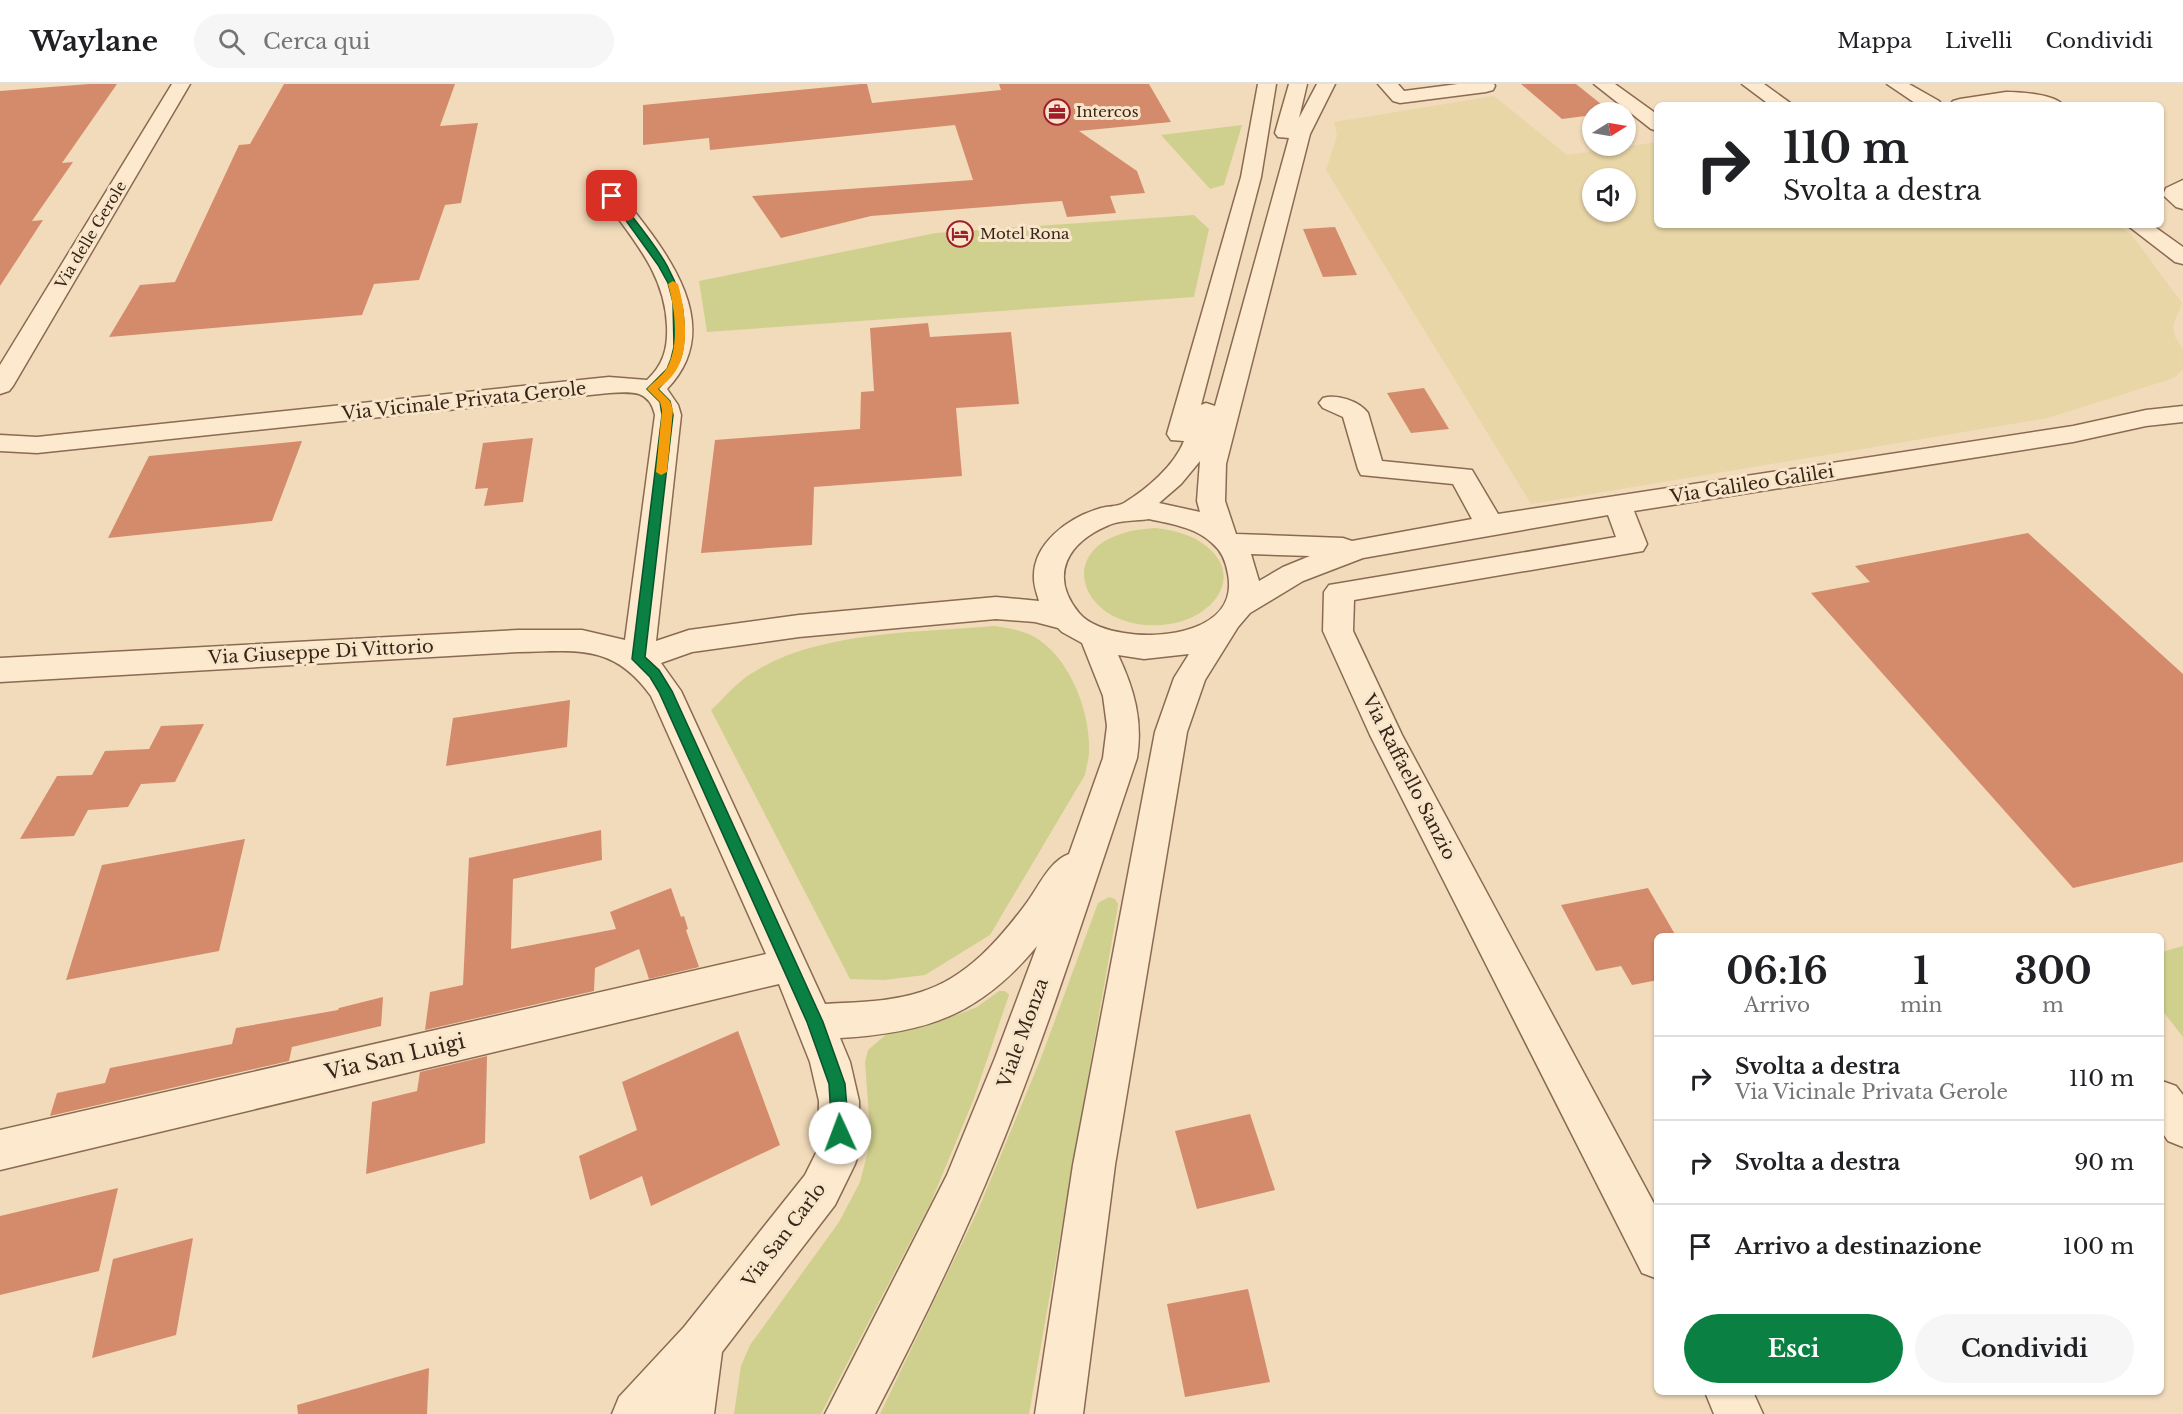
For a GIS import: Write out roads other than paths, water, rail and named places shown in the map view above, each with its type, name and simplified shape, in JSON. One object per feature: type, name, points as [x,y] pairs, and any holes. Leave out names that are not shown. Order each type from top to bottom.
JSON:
[{"type":"street","name":"Via delle Gerole","points":[[0,386],[181,84]]},
{"type":"street","points":[[1126,511],[1169,459],[1180,435],[1257,153],[1267,84]]},
{"type":"street","points":[[1126,511],[1180,470],[1197,442],[1298,84]]},
{"type":"street","points":[[1059,1414],[1094,1165],[1171,732],[1190,678],[1246,589],[1245,573],[1240,557],[1225,538],[1210,501],[1213,464],[1300,134],[1326,84]]},
{"type":"street","points":[[1387,84],[1400,97],[1485,85]]},
{"type":"street","points":[[1603,84],[1654,122]]},
{"type":"street","points":[[1751,84],[1778,102]]},
{"type":"street","points":[[1896,84],[1927,102]]},
{"type":"street","points":[[1907,84],[1927,102]]},
{"type":"street","points":[[1976,102],[2007,96],[2045,102]]},
{"type":"street","points":[[612,196],[663,264],[673,283],[678,302],[679,347],[676,359],[671,370],[652,389],[665,401],[668,415],[638,659],[689,641],[799,626],[996,608],[1035,612],[1130,647],[1168,647],[1203,637],[1233,613]]},
{"type":"street","points":[[2142,228],[2174,251],[2183,268]]},
{"type":"street","name":"Via Vicinale Privata Gerole","points":[[0,443],[37,445],[609,385],[632,384],[652,389]]},
{"type":"street","name":"Via Galileo Galilei","points":[[2146,418],[2183,400]]},
{"type":"street","points":[[1332,403],[1354,413],[1371,469],[1462,476],[1490,525]]},
{"type":"street","name":"Via Galileo Galilei","points":[[1233,613],[1293,573],[1357,549],[1490,525],[2073,434],[2146,418],[2183,414]]},
{"type":"street","name":"Via Raffaello Sanzio","points":[[1618,505],[1633,544],[1339,592],[1338,631],[1386,735],[1654,1249]]},
{"type":"street","points":[[996,608],[1023,592],[1047,567],[1058,545],[1070,533],[1095,519],[1126,511],[1160,511],[1182,515],[1202,523],[1225,538]]},
{"type":"street","name":"Via Galileo Galilei","points":[[1225,538],[1357,549]]},
{"type":"street","points":[[1047,567],[1047,582],[1051,598],[1080,628]]},
{"type":"street","name":"Viale Monza","points":[[849,1414],[897,1325],[976,1157],[1036,1001],[1120,758],[1125,730],[1118,689],[1080,628]]},
{"type":"street","name":"Via Giuseppe Di Vittorio","points":[[0,670],[518,641],[591,642],[612,646],[638,659]]},
{"type":"street","name":"Via San Carlo","points":[[636,1414],[700,1343],[805,1210],[834,1164],[840,1133],[837,1084],[815,1022],[665,691],[655,674],[638,659]]},
{"type":"street","points":[[815,1022],[919,1010],[961,994],[976,984],[1007,955],[1026,933],[1094,832]]},
{"type":"street","name":"Via San Luigi","points":[[0,1150],[790,965]]},
{"type":"street","points":[[2164,1103],[2183,1127]]},
{"type":"street","points":[[690,1414],[700,1343]]},
{"type":"street","points":[[1730,1395],[1739,1414]]},
{"type":"place","name":"Intercos","points":[[1057,112]]},
{"type":"place","name":"Motel Rona","points":[[960,234]]}]
